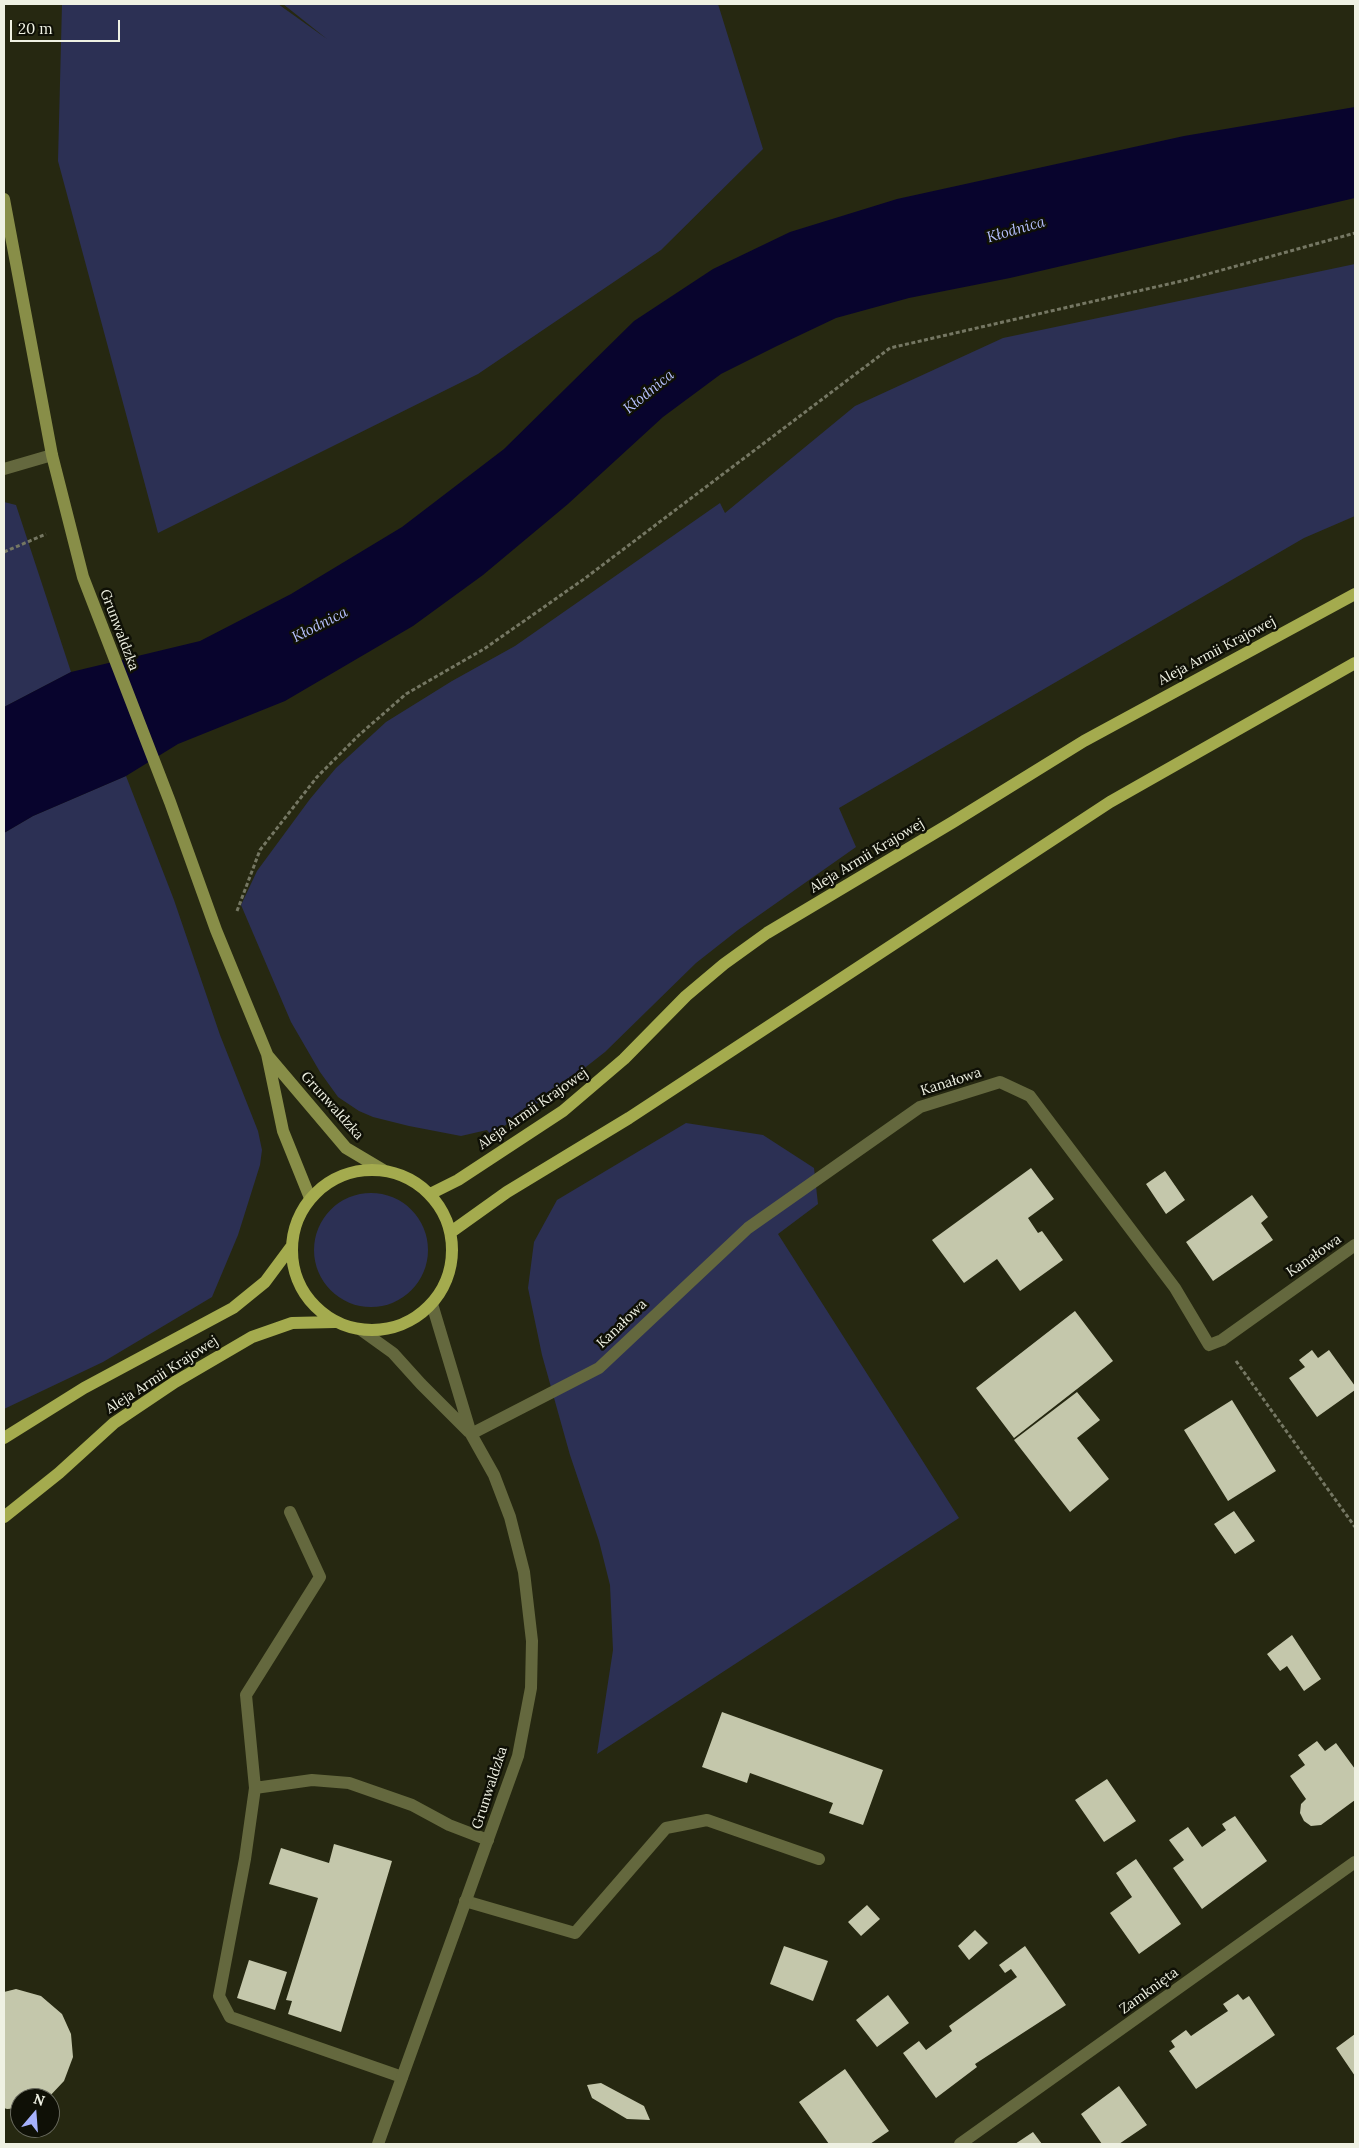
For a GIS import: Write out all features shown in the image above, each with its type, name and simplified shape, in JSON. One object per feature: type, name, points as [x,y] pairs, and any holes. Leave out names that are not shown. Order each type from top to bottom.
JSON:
[{"type":"main road","name":"Aleja Armii Krajowej","points":[[430,1194],[458,1180],[563,1111],[624,1059],[686,996],[724,964],[767,933],[1084,741],[1355,594]]},
{"type":"main road","points":[[451,1232],[507,1192],[629,1118],[1110,802],[1355,663]]},
{"type":"main road","name":"Aleja Armii Krajowej","points":[[4,1517],[59,1473],[114,1423],[174,1382],[252,1337],[292,1323],[335,1322],[361,1330],[389,1329],[413,1320],[432,1304],[446,1283],[453,1258],[451,1232],[443,1211],[430,1194],[408,1178],[383,1170],[356,1171],[331,1181],[310,1198],[296,1221],[291,1247],[294,1274],[312,1305],[335,1322]]},
{"type":"main road","name":"Aleja Armii Krajowej","points":[[4,1438],[84,1388],[233,1308],[265,1282],[291,1247]]},
{"type":"street","name":"Grunwaldzka","points":[[4,198],[52,456],[82,577],[170,802],[216,930],[267,1054],[283,1131],[310,1198]]},
{"type":"street","points":[[4,469],[52,456]]},
{"type":"street","name":"Grunwaldzka","points":[[267,1054],[346,1148],[383,1170]]},
{"type":"street","name":"Kanałowa","points":[[471,1434],[599,1368],[748,1228],[920,1107],[1000,1082],[1030,1096],[1175,1288],[1209,1345],[1222,1340],[1355,1245]]},
{"type":"street","name":"Grunwaldzka","points":[[378,2144],[518,1756],[531,1688],[532,1641],[524,1572],[510,1517],[494,1474],[471,1434],[432,1304]]},
{"type":"street","name":"Grunwaldzka","points":[[361,1330],[393,1353],[471,1434]]},
{"type":"street","points":[[290,1512],[320,1577],[246,1695],[255,1788],[245,1859],[219,1996],[230,2018],[402,2077]]},
{"type":"street","points":[[255,1788],[312,1780],[349,1783],[412,1805],[449,1825],[488,1840]]},
{"type":"street","points":[[465,1902],[575,1933],[666,1828],[707,1820],[819,1859]]},
{"type":"street","name":"Zamknięta","points":[[960,2144],[1355,1862]]},
{"type":"path","points":[[216,930],[223,929],[236,914],[260,850],[284,817],[317,777],[366,729],[406,694],[484,649],[584,579],[890,348],[1186,280],[1355,233]]},
{"type":"path","points":[[4,552],[68,525]]},
{"type":"path","points":[[1222,1340],[1355,1527]]},
{"type":"shaded area","points":[[62,4],[278,4],[327,39],[283,4],[718,4],[763,149],[661,250],[478,374],[158,533],[58,161]]},
{"type":"shaded area","points":[[1355,264],[1355,516],[1304,538],[839,808],[856,847],[738,930],[696,963],[605,1052],[554,1092],[491,1135],[487,1130],[461,1136],[409,1126],[373,1117],[359,1111],[338,1097],[320,1072],[291,1022],[241,905],[257,871],[310,799],[336,768],[386,722],[452,681],[515,646],[720,503],[725,513],[855,406],[1003,338]]},
{"type":"shaded area","points":[[4,502],[16,505],[71,672],[4,707]]},
{"type":"shaded area","points":[[126,776],[174,900],[220,1035],[258,1131],[262,1150],[260,1165],[238,1235],[212,1297],[103,1362],[4,1409],[4,833],[33,816]]},
{"type":"shaded area","points":[[686,1123],[763,1135],[814,1168],[818,1204],[778,1234],[959,1518],[597,1754],[613,1650],[610,1585],[599,1541],[570,1455],[542,1355],[528,1288],[534,1242],[557,1200]]},
{"type":"shaded area","points":[[371,1193],[393,1197],[403,1202],[419,1218],[424,1228],[428,1250],[424,1272],[419,1282],[403,1298],[393,1303],[371,1307],[349,1303],[339,1298],[323,1282],[318,1272],[314,1250],[318,1228],[323,1218],[339,1202],[349,1197]]},
{"type":"water","name":"Kłodnica","points":[[1355,107],[1355,198],[1010,278],[909,298],[836,318],[721,374],[663,417],[568,504],[483,575],[413,626],[285,701],[178,744],[126,776],[33,816],[4,833],[4,707],[71,672],[200,641],[291,594],[402,527],[504,449],[634,321],[713,269],[790,232],[897,199],[1184,136]]},
{"type":"building","points":[[1031,1168],[1054,1199],[1028,1218],[1038,1233],[1042,1231],[1063,1260],[1020,1291],[997,1259],[964,1283],[932,1240]]},
{"type":"building","points":[[1165,1171],[1185,1200],[1166,1214],[1146,1184]]},
{"type":"building","points":[[1252,1195],[1268,1217],[1261,1223],[1273,1240],[1213,1281],[1186,1242]]},
{"type":"building","points":[[1075,1311],[1113,1361],[1014,1438],[976,1388]]},
{"type":"building","points":[[1312,1350],[1318,1358],[1329,1350],[1355,1386],[1355,1390],[1317,1417],[1289,1378],[1305,1367],[1299,1360]]},
{"type":"building","points":[[1077,1392],[1100,1420],[1077,1438],[1109,1479],[1070,1512],[1014,1440]]},
{"type":"building","points":[[1232,1400],[1276,1471],[1228,1501],[1184,1430]]},
{"type":"building","points":[[1234,1511],[1255,1541],[1235,1554],[1214,1524]]},
{"type":"building","points":[[1292,1635],[1321,1679],[1304,1691],[1287,1666],[1280,1671],[1267,1654]]},
{"type":"building","points":[[722,1712],[883,1770],[863,1825],[829,1813],[833,1803],[750,1773],[747,1783],[702,1767]]},
{"type":"building","points":[[1317,1741],[1325,1751],[1336,1743],[1355,1769],[1355,1800],[1321,1825],[1311,1826],[1304,1821],[1300,1813],[1301,1804],[1306,1799],[1290,1776],[1305,1765],[1298,1755]]},
{"type":"building","points":[[1107,1779],[1136,1821],[1104,1842],[1075,1800]]},
{"type":"building","points":[[1235,1816],[1267,1861],[1202,1909],[1173,1868],[1184,1860],[1169,1840],[1188,1827],[1202,1847],[1226,1830],[1222,1824]]},
{"type":"building","points":[[334,1844],[392,1861],[341,2032],[288,2014],[292,2001],[286,2000],[318,1898],[269,1884],[281,1848],[329,1863]]},
{"type":"building","points":[[1136,1859],[1181,1924],[1139,1954],[1110,1913],[1132,1897],[1116,1873]]},
{"type":"building","points":[[867,1905],[880,1919],[861,1936],[848,1922]]},
{"type":"building","points":[[975,1930],[988,1943],[969,1960],[958,1946]]},
{"type":"building","points":[[784,1946],[828,1961],[813,2001],[770,1984]]},
{"type":"building","points":[[1025,1946],[1066,2005],[975,2064],[977,2067],[936,2098],[903,2053],[919,2041],[926,2050],[952,2031],[949,2026],[1017,1977],[1011,1969],[1005,1973],[999,1965]]},
{"type":"building","points":[[249,1960],[287,1972],[275,2010],[237,1998]]},
{"type":"building","points":[[16,1989],[41,1996],[62,2014],[71,2034],[73,2057],[64,2081],[57,2088],[10,2088],[10,2109],[7,2109],[4,2108],[4,1992]]},
{"type":"building","points":[[1238,1994],[1243,2000],[1249,1996],[1275,2035],[1196,2089],[1169,2051],[1175,2047],[1171,2041],[1186,2030],[1191,2036],[1228,2011],[1223,2004]]},
{"type":"building","points":[[888,1995],[909,2023],[877,2047],[856,2020]]},
{"type":"building","points":[[1355,2034],[1355,2076],[1336,2048]]},
{"type":"building","points":[[845,2069],[889,2131],[870,2144],[829,2144],[799,2102]]},
{"type":"building","points":[[601,2083],[644,2106],[650,2120],[627,2119],[592,2098],[587,2085]]},
{"type":"building","points":[[1119,2086],[1147,2125],[1119,2144],[1102,2144],[1081,2114]]},
{"type":"building","points":[[1033,2132],[1042,2144],[1015,2144]]}]
